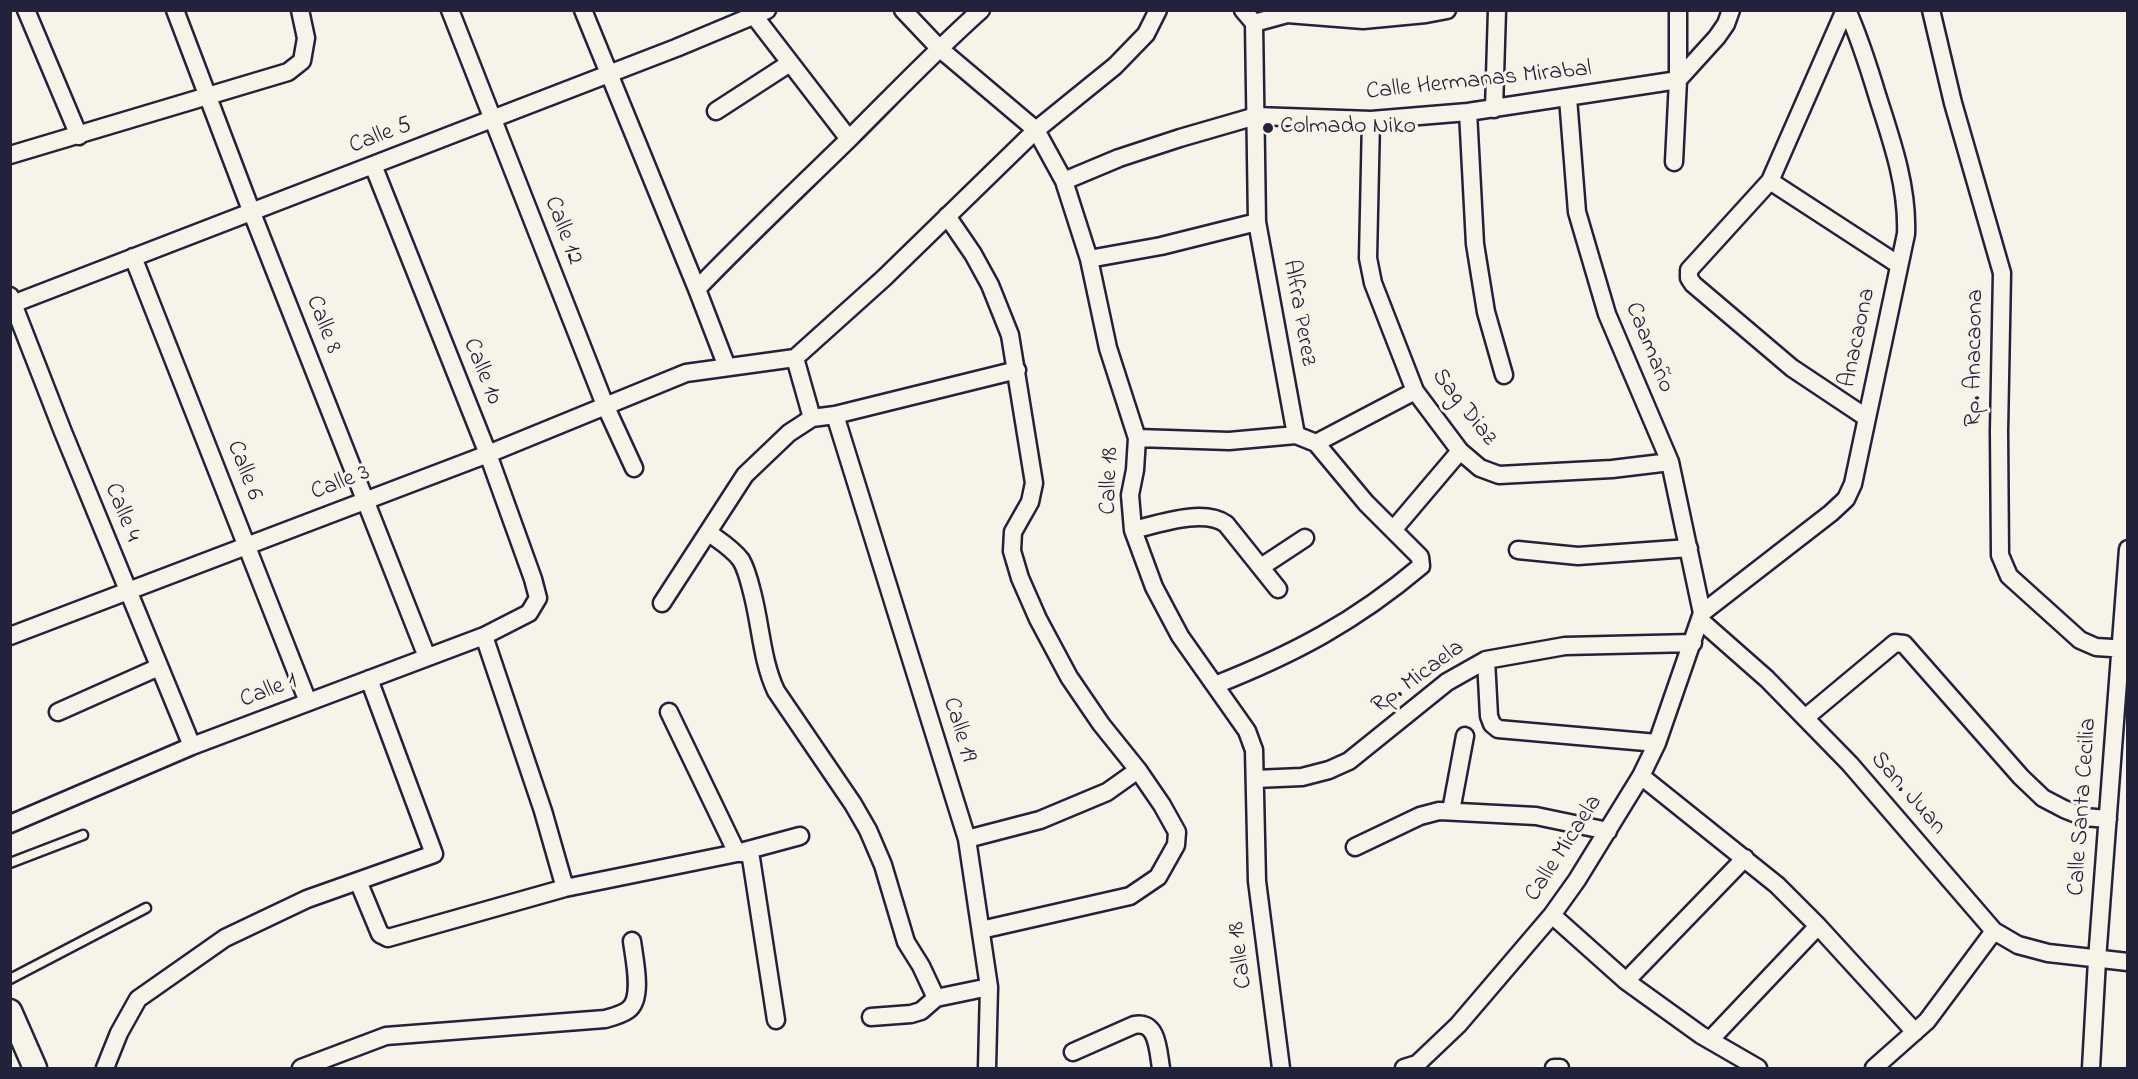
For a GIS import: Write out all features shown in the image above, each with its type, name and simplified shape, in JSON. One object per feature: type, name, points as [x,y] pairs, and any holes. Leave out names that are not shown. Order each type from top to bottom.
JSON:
[{"type":"street","points":[[26,10],[79,136]]},
{"type":"street","name":"Calle 8","points":[[175,10],[252,213],[427,657]]},
{"type":"street","points":[[10,155],[288,72],[302,62],[306,38],[300,10]]},
{"type":"street","name":"Calle 12","points":[[450,10],[605,405],[634,468]]},
{"type":"street","points":[[584,10],[727,367]]},
{"type":"street","name":"Calle 18","points":[[903,10],[939,48],[1036,130],[1064,181],[1089,259],[1108,348],[1137,438],[1135,470],[1130,495],[1133,530],[1154,587],[1180,636],[1252,741],[1257,881],[1281,1068]]},
{"type":"street","points":[[697,289],[939,48],[981,10]]},
{"type":"street","points":[[812,418],[795,358],[884,278],[1036,130],[1115,66],[1146,34],[1158,10]]},
{"type":"street","points":[[1248,16],[1289,12],[1363,20],[1447,10]]},
{"type":"street","points":[[1494,109],[1497,10]]},
{"type":"street","points":[[1674,162],[1678,80],[1678,10]]},
{"type":"street","points":[[1678,80],[1717,37],[1726,24],[1731,10]]},
{"type":"street","points":[[1846,10],[1770,181],[1689,270],[1689,278],[1693,284],[1775,354],[1867,418]]},
{"type":"street","name":"Anacaona","points":[[1701,617],[1831,513],[1846,499],[1853,484],[1907,218],[1895,152],[1858,36],[1846,10]]},
{"type":"street","name":"Rp. Anacaona","points":[[1931,10],[1953,103],[2002,273],[1999,431],[2000,555],[2009,576],[2080,640],[2096,647],[2124,649]]},
{"type":"street","points":[[758,13],[790,63],[849,139]]},
{"type":"street","name":"Calle 5","points":[[12,302],[252,213],[609,74],[758,13]]},
{"type":"street","name":"Alfra Perez","points":[[1248,16],[1256,116],[1257,222],[1296,435]]},
{"type":"street","points":[[716,111],[790,63]]},
{"type":"street","name":"Calle Hermanas Mirabal","points":[[1064,181],[1119,158],[1256,116],[1371,120],[1468,112],[1678,80]]},
{"type":"street","name":"Caamaño","points":[[1568,98],[1577,212],[1607,314],[1670,462],[1701,617]]},
{"type":"street","points":[[1468,112],[1475,244],[1486,312],[1504,375]]},
{"type":"street","name":"Sag Diaz","points":[[1371,120],[1368,258],[1373,283],[1415,391],[1460,451],[1480,468],[1499,476],[1612,469],[1670,462]]},
{"type":"street","name":"Calle 10","points":[[373,165],[488,454],[538,598]]},
{"type":"street","points":[[1770,181],[1899,265]]},
{"type":"street","points":[[947,216],[973,254],[990,285],[1010,335],[1034,483],[1030,502],[1013,532],[1012,551],[1020,578],[1038,619],[1069,677],[1101,724],[1138,770],[1177,832],[1173,854],[1158,877],[1130,896],[981,930]]},
{"type":"street","points":[[1089,259],[1161,246],[1257,222]]},
{"type":"street","name":"Calle 6","points":[[133,257],[308,702]]},
{"type":"street","name":"Calle 4","points":[[12,302],[192,746]]},
{"type":"street","name":"Calle 3","points":[[10,636],[488,454],[686,373],[795,358]]},
{"type":"street","points":[[662,603],[745,475],[789,433],[812,418],[834,415],[1017,370]]},
{"type":"street","points":[[1316,443],[1415,391]]},
{"type":"street","name":"Calle 19","points":[[834,415],[966,839],[989,987],[987,1068]]},
{"type":"street","points":[[1137,438],[1229,441],[1296,435],[1316,443],[1366,503],[1420,557],[1421,566],[1386,595],[1340,626],[1262,667],[1215,685]]},
{"type":"street","points":[[1393,530],[1460,451]]},
{"type":"street","points":[[1133,530],[1203,516],[1219,519],[1226,524],[1278,589]]},
{"type":"street","points":[[709,533],[741,560],[750,581],[768,673],[776,691],[853,804],[868,830],[883,865],[906,942],[921,966],[936,998]]},
{"type":"street","points":[[1261,567],[1305,538]]},
{"type":"street","points":[[1518,550],[1578,556],[1689,548]]},
{"type":"street","name":"Calle Santa Cecilia","points":[[2091,1068],[2108,819],[2124,649],[2127,549]]},
{"type":"street","name":"Calle 1","points":[[10,824],[192,746],[484,636],[529,613],[538,598]]},
{"type":"street","name":"Calle Micaela","points":[[1414,1067],[1458,1025],[1552,915],[1608,831],[1641,776],[1657,743],[1701,617]]},
{"type":"street","name":"San. Juan","points":[[1701,617],[1767,679],[1850,764],[1994,931],[2018,945],[2048,953],[2127,962]]},
{"type":"street","points":[[484,636],[543,811],[565,888]]},
{"type":"street","name":"Rp. Micaela","points":[[1255,778],[1302,777],[1329,770],[1349,761],[1447,682],[1486,660],[1565,646],[1693,643]]},
{"type":"street","points":[[1805,718],[1894,644],[1904,644],[2021,777],[2043,798],[2084,817],[2108,819]]},
{"type":"street","points":[[1486,660],[1489,716],[1491,724],[1498,729],[1657,743]]},
{"type":"street","points":[[58,712],[159,667]]},
{"type":"street","points":[[105,1068],[119,1033],[138,999],[225,938],[307,899],[434,854],[369,679]]},
{"type":"street","points":[[669,712],[737,853]]},
{"type":"street","points":[[1450,811],[1465,736]]},
{"type":"street","points":[[966,839],[1040,820],[1107,792],[1138,770]]},
{"type":"street","points":[[1641,776],[1777,885],[1818,926],[1915,1032]]},
{"type":"street","points":[[1355,847],[1420,816],[1438,811],[1536,816],[1608,831]]},
{"type":"street","points":[[358,881],[380,934],[388,938],[565,888],[737,853],[800,836]]},
{"type":"street","points":[[737,853],[746,853],[751,858],[776,1020]]},
{"type":"street","points":[[1626,981],[1745,858]]},
{"type":"street","points":[[1552,915],[1626,981],[1710,1040],[1758,1068]]},
{"type":"street","points":[[1710,1040],[1818,926]]},
{"type":"street","points":[[1874,1068],[1927,1021],[1994,931]]},
{"type":"street","points":[[300,1068],[386,1036],[605,1019],[618,1015],[635,1003],[638,993],[632,940]]},
{"type":"street","points":[[871,1017],[911,1014],[921,1011],[936,998],[989,987]]},
{"type":"street","points":[[10,1011],[35,1068]]},
{"type":"street","points":[[1073,1052],[1141,1023],[1153,1032],[1161,1068]]},
{"type":"street","points":[[1554,1068],[1560,1068]]},
{"type":"lane","points":[[10,863],[83,835]]},
{"type":"lane","points":[[10,979],[146,908]]},
{"type":"place","name":"Colmado Niko","points":[[1268,128]]}]
